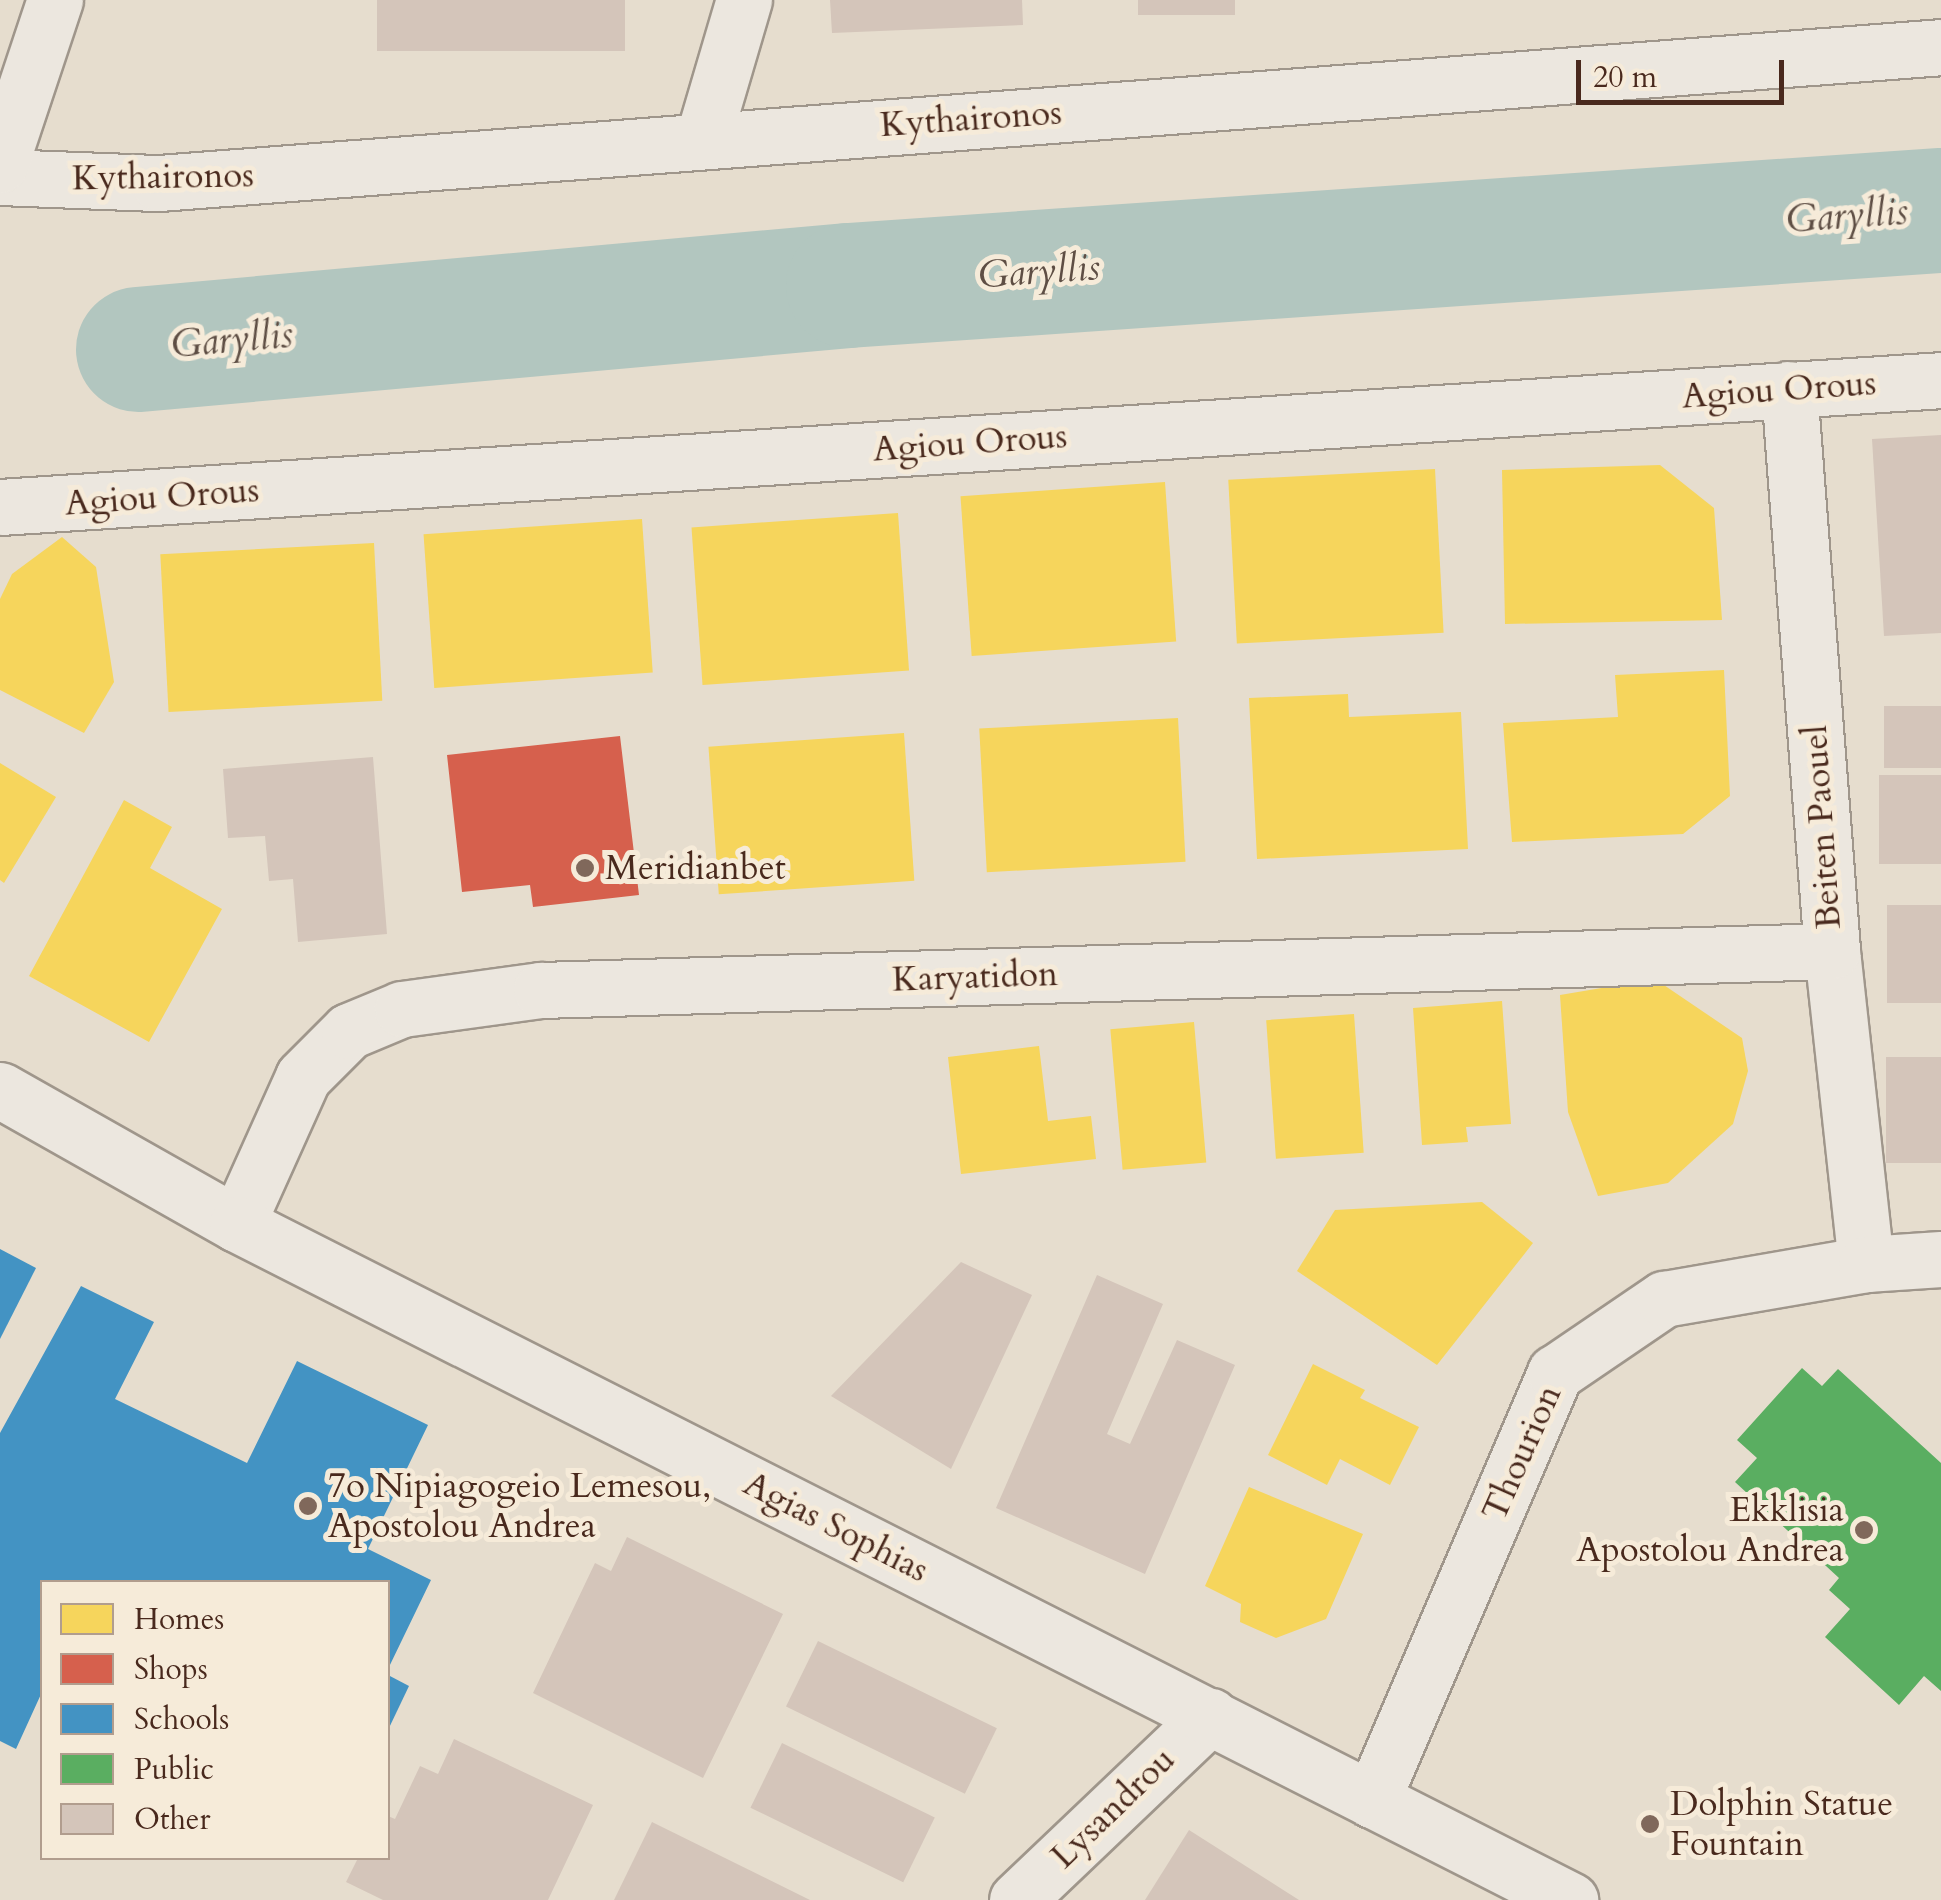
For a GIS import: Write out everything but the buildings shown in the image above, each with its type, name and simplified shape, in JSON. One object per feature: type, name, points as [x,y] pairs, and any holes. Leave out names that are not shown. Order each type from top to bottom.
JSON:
[{"type":"street","points":[[0,166],[55,0]]},
{"type":"street","points":[[704,139],[744,0]]},
{"type":"street","name":"Kythaironos","points":[[0,177],[158,183],[1941,48]]},
{"type":"street","name":"Agiou Orous","points":[[0,508],[1941,380]]},
{"type":"street","name":"Beiten Paouel","points":[[1789,389],[1832,951],[1866,1264]]},
{"type":"street","name":"Karyatidon","points":[[237,1224],[304,1077],[348,1031],[402,1010],[540,990],[1832,951]]},
{"type":"street","name":"Agias Sophias","points":[[0,1090],[237,1224],[1570,1900]]},
{"type":"street","name":"Thourion","points":[[1372,1800],[1555,1373],[1664,1298],[1866,1264],[1941,1258]]},
{"type":"street","name":"Lysandrou","points":[[1017,1900],[1210,1716]]},
{"type":"waterway","name":"Garyllis","points":[[138,349],[848,285],[1941,210]]},
{"type":"place","name":"Meridianbet","points":[[585,868]]},
{"type":"place","name":"7o Nipiagogeio Lemesou, Apostolou Andrea","points":[[308,1506]]},
{"type":"place","name":"Ekklisia Apostolou Andrea","points":[[1864,1530]]},
{"type":"place","name":"Dolphin Statue Fountain","points":[[1650,1824]]}]
